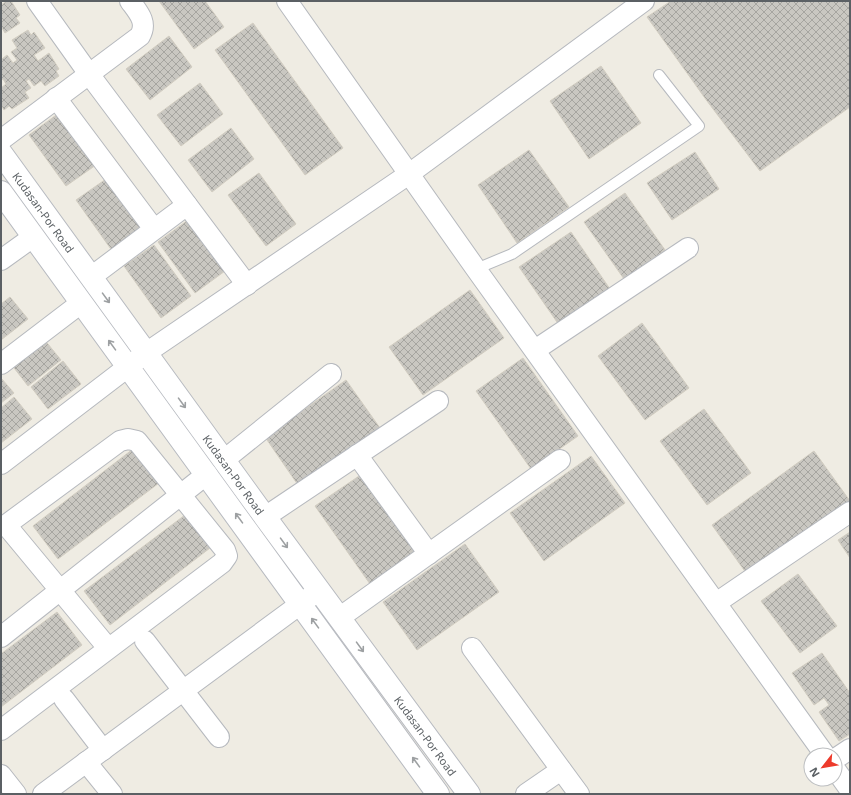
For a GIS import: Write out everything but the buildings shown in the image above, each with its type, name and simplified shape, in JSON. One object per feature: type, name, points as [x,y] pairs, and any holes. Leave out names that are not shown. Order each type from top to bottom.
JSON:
[{"type":"street","points":[[37,1],[89,74],[247,285]]},
{"type":"street","points":[[1,140],[140,36],[143,30],[143,23],[130,1]]},
{"type":"street","points":[[287,1],[476,269],[819,747]]},
{"type":"street","points":[[1,464],[146,353],[409,174],[644,1]]},
{"type":"street","points":[[56,98],[154,229]]},
{"type":"street","name":"Kudasan-Por Road","points":[[1,153],[265,517],[469,794]]},
{"type":"street","name":"Kudasan-Por Road","points":[[1,192],[127,367],[301,603],[438,794]]},
{"type":"street","points":[[91,277],[187,205]]},
{"type":"street","points":[[1,260],[33,237]]},
{"type":"street","points":[[535,350],[688,248]]},
{"type":"street","points":[[1,364],[81,303]]},
{"type":"street","points":[[224,460],[331,374]]},
{"type":"street","points":[[265,517],[438,401]]},
{"type":"street","points":[[1,730],[222,563],[227,556],[225,550],[137,441],[128,439],[120,441],[3,526],[108,648]]},
{"type":"street","points":[[357,455],[429,554]]},
{"type":"street","points":[[339,618],[560,460]]},
{"type":"street","points":[[1,637],[207,474]]},
{"type":"street","points":[[716,603],[850,512]]},
{"type":"street","points":[[44,794],[319,590]]},
{"type":"street","points":[[145,642],[219,737]]},
{"type":"street","points":[[472,648],[578,794]]},
{"type":"street","points":[[64,699],[103,750]]},
{"type":"street","points":[[86,762],[112,794]]},
{"type":"street","points":[[526,794],[560,770]]},
{"type":"street","points":[[1,775],[16,794]]},
{"type":"street","points":[[843,780],[850,790]]},
{"type":"lane","points":[[476,269],[512,254],[699,126],[659,74]]}]
